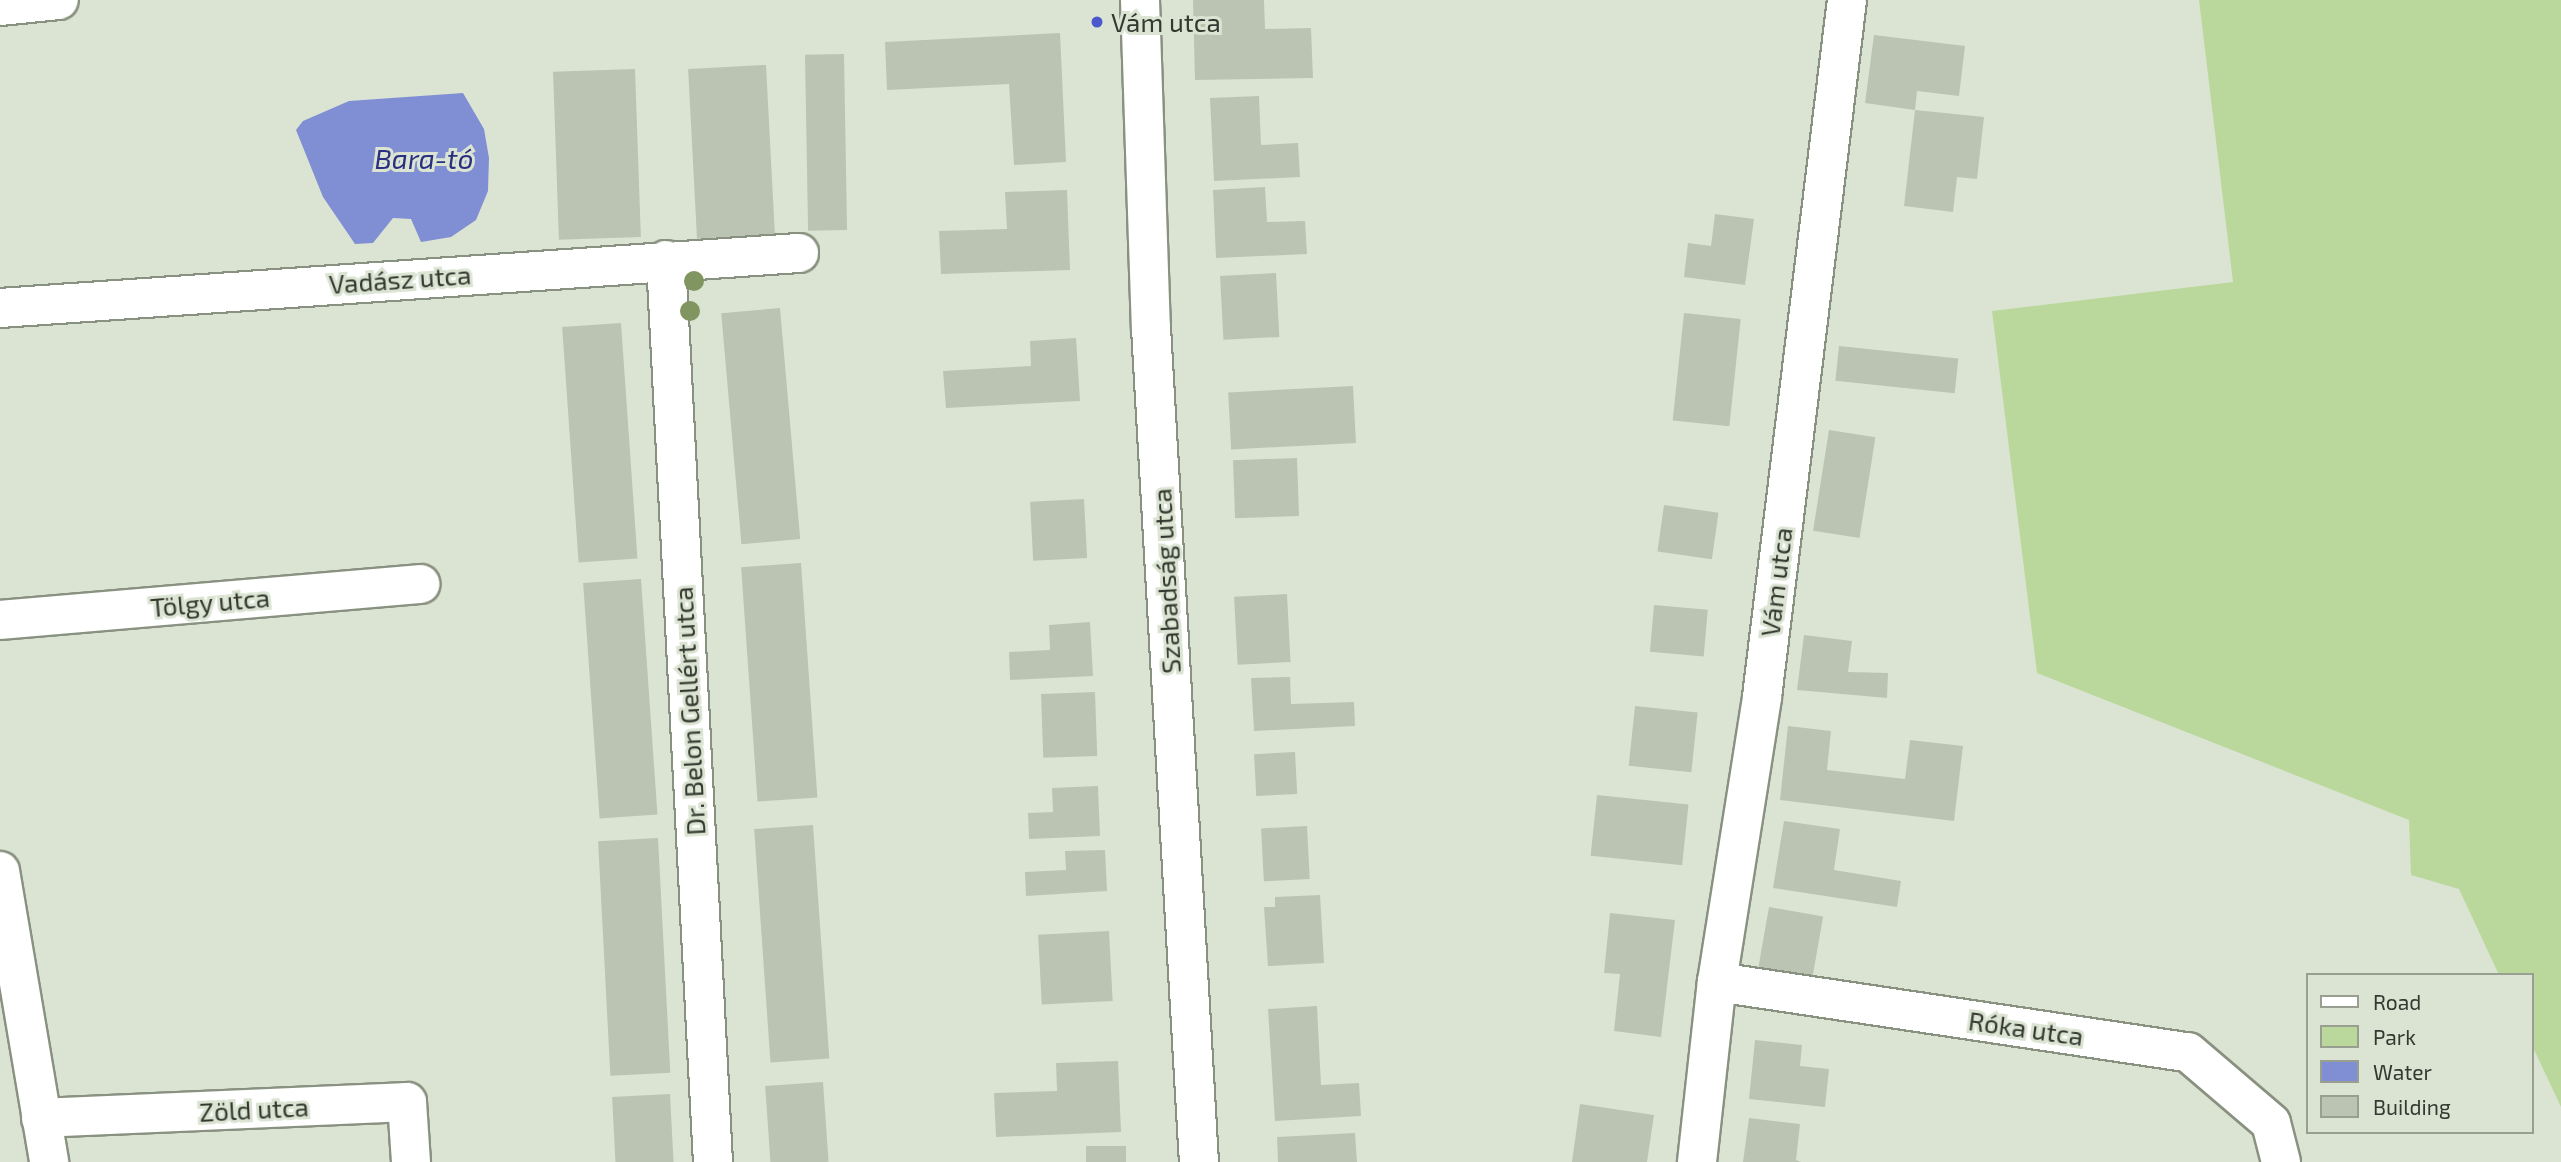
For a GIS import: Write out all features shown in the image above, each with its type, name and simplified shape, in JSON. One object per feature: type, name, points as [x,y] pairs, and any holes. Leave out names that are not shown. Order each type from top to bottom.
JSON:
[{"type":"street","points":[[0,6],[59,0]]},
{"type":"street","name":"Szabadság utca","points":[[1140,0],[1151,315],[1199,1162]]},
{"type":"street","name":"Vám utca","points":[[1697,1162],[1717,982],[1762,697],[1847,0]]},
{"type":"street","name":"Vadász utca","points":[[0,308],[666,260],[799,253]]},
{"type":"street","name":"Dr. Belon Gellért utca","points":[[666,260],[713,1162]]},
{"type":"street","name":"Tölgy utca","points":[[0,620],[420,584]]},
{"type":"street","points":[[0,871],[49,1162]]},
{"type":"street","name":"Róka utca","points":[[1717,982],[2188,1052],[2271,1123],[2281,1162]]},
{"type":"street","name":"Zöld utca","points":[[41,1118],[407,1102],[411,1162]]},
{"type":"green space","points":[[2199,0],[2561,0],[2561,1107],[2533,1047],[2533,973],[2498,973],[2459,889],[2411,875],[2409,820],[2037,673],[1992,311],[2233,282]]},
{"type":"water","name":"Bara-tó","points":[[463,93],[484,129],[489,158],[488,191],[476,220],[451,237],[421,242],[411,219],[393,218],[373,243],[355,244],[323,197],[296,130],[303,121],[349,101]]},
{"type":"building","points":[[1193,0],[1264,0],[1265,29],[1311,28],[1313,78],[1195,80]]},
{"type":"building","points":[[1060,33],[1066,162],[1014,165],[1009,84],[887,90],[885,42]]},
{"type":"building","points":[[1874,35],[1965,46],[1959,96],[1917,91],[1915,110],[1865,103]]},
{"type":"building","points":[[844,54],[847,230],[808,231],[805,55]]},
{"type":"building","points":[[766,65],[775,235],[697,239],[688,69]]},
{"type":"building","points":[[635,69],[641,237],[559,240],[553,72]]},
{"type":"building","points":[[1259,96],[1261,145],[1298,143],[1300,177],[1214,181],[1210,98]]},
{"type":"building","points":[[1915,110],[1984,117],[1977,179],[1957,177],[1953,212],[1904,206]]},
{"type":"building","points":[[1265,187],[1267,222],[1305,221],[1307,254],[1216,258],[1213,190]]},
{"type":"building","points":[[1067,190],[1070,270],[941,274],[939,231],[1007,229],[1005,192]]},
{"type":"building","points":[[1715,214],[1754,219],[1745,285],[1684,277],[1688,243],[1711,246]]},
{"type":"building","points":[[1276,273],[1279,337],[1223,340],[1220,276]]},
{"type":"building","points":[[780,308],[800,539],[741,544],[721,313]]},
{"type":"building","points":[[1684,313],[1741,319],[1729,426],[1673,420]]},
{"type":"building","points":[[621,323],[637,558],[579,563],[562,327]]},
{"type":"building","points":[[1076,338],[1080,401],[946,408],[943,371],[1031,366],[1030,341]]},
{"type":"building","points":[[1839,346],[1958,359],[1955,393],[1835,381]]},
{"type":"building","points":[[1353,386],[1356,443],[1231,449],[1228,393]]},
{"type":"building","points":[[1829,430],[1875,437],[1859,538],[1813,531]]},
{"type":"building","points":[[1297,458],[1299,516],[1235,518],[1233,460]]},
{"type":"building","points":[[1084,499],[1087,558],[1033,561],[1030,502]]},
{"type":"building","points":[[1664,505],[1718,513],[1712,559],[1657,552]]},
{"type":"building","points":[[801,563],[817,797],[758,802],[741,567]]},
{"type":"building","points":[[641,579],[657,814],[600,818],[583,583]]},
{"type":"building","points":[[1287,594],[1291,662],[1238,665],[1234,597]]},
{"type":"building","points":[[1654,605],[1708,610],[1704,657],[1650,652]]},
{"type":"building","points":[[1090,622],[1093,676],[1010,680],[1009,652],[1050,650],[1049,625]]},
{"type":"building","points":[[1804,635],[1852,641],[1848,672],[1888,673],[1887,698],[1797,690]]},
{"type":"building","points":[[1290,677],[1291,704],[1354,702],[1355,726],[1254,731],[1251,678]]},
{"type":"building","points":[[1095,692],[1097,756],[1043,758],[1041,694]]},
{"type":"building","points":[[1635,706],[1698,713],[1691,772],[1629,766]]},
{"type":"building","points":[[1788,726],[1831,731],[1827,770],[1905,779],[1910,740],[1963,746],[1954,821],[1780,800]]},
{"type":"building","points":[[1295,752],[1297,794],[1256,796],[1254,754]]},
{"type":"building","points":[[1098,786],[1100,836],[1029,839],[1028,813],[1053,812],[1052,788]]},
{"type":"building","points":[[1597,795],[1688,805],[1682,865],[1591,856]]},
{"type":"building","points":[[1784,821],[1840,829],[1834,870],[1901,881],[1897,907],[1773,888]]},
{"type":"building","points":[[813,825],[829,1058],[770,1063],[754,829]]},
{"type":"building","points":[[1307,826],[1310,879],[1264,881],[1261,828]]},
{"type":"building","points":[[658,838],[670,1073],[610,1076],[598,841]]},
{"type":"building","points":[[1105,850],[1107,891],[1026,896],[1025,872],[1066,870],[1065,851]]},
{"type":"building","points":[[1320,895],[1324,963],[1268,966],[1264,907],[1275,907],[1275,897]]},
{"type":"building","points":[[1769,907],[1823,917],[1812,983],[1757,973]]},
{"type":"building","points":[[1610,913],[1675,920],[1661,1037],[1614,1031],[1620,974],[1604,973]]},
{"type":"building","points":[[1109,931],[1113,1001],[1042,1005],[1038,935]]},
{"type":"building","points":[[1317,1006],[1321,1085],[1359,1083],[1361,1116],[1275,1121],[1268,1009]]},
{"type":"building","points":[[1755,1040],[1802,1045],[1800,1066],[1829,1069],[1825,1107],[1749,1099]]},
{"type":"building","points":[[1118,1061],[1121,1132],[996,1137],[994,1093],[1057,1091],[1056,1063]]},
{"type":"building","points":[[823,1082],[829,1162],[770,1162],[765,1086]]},
{"type":"building","points":[[670,1094],[674,1162],[615,1162],[612,1097]]},
{"type":"building","points":[[1580,1104],[1654,1115],[1647,1162],[1572,1162]]},
{"type":"building","points":[[1749,1118],[1800,1124],[1796,1160],[1801,1162],[1743,1162]]},
{"type":"building","points":[[1355,1133],[1357,1162],[1278,1162],[1277,1137]]},
{"type":"building","points":[[1086,1146],[1126,1146],[1126,1162],[1086,1162]]},
{"type":"place","name":"Vám utca","points":[[1097,22]]}]
